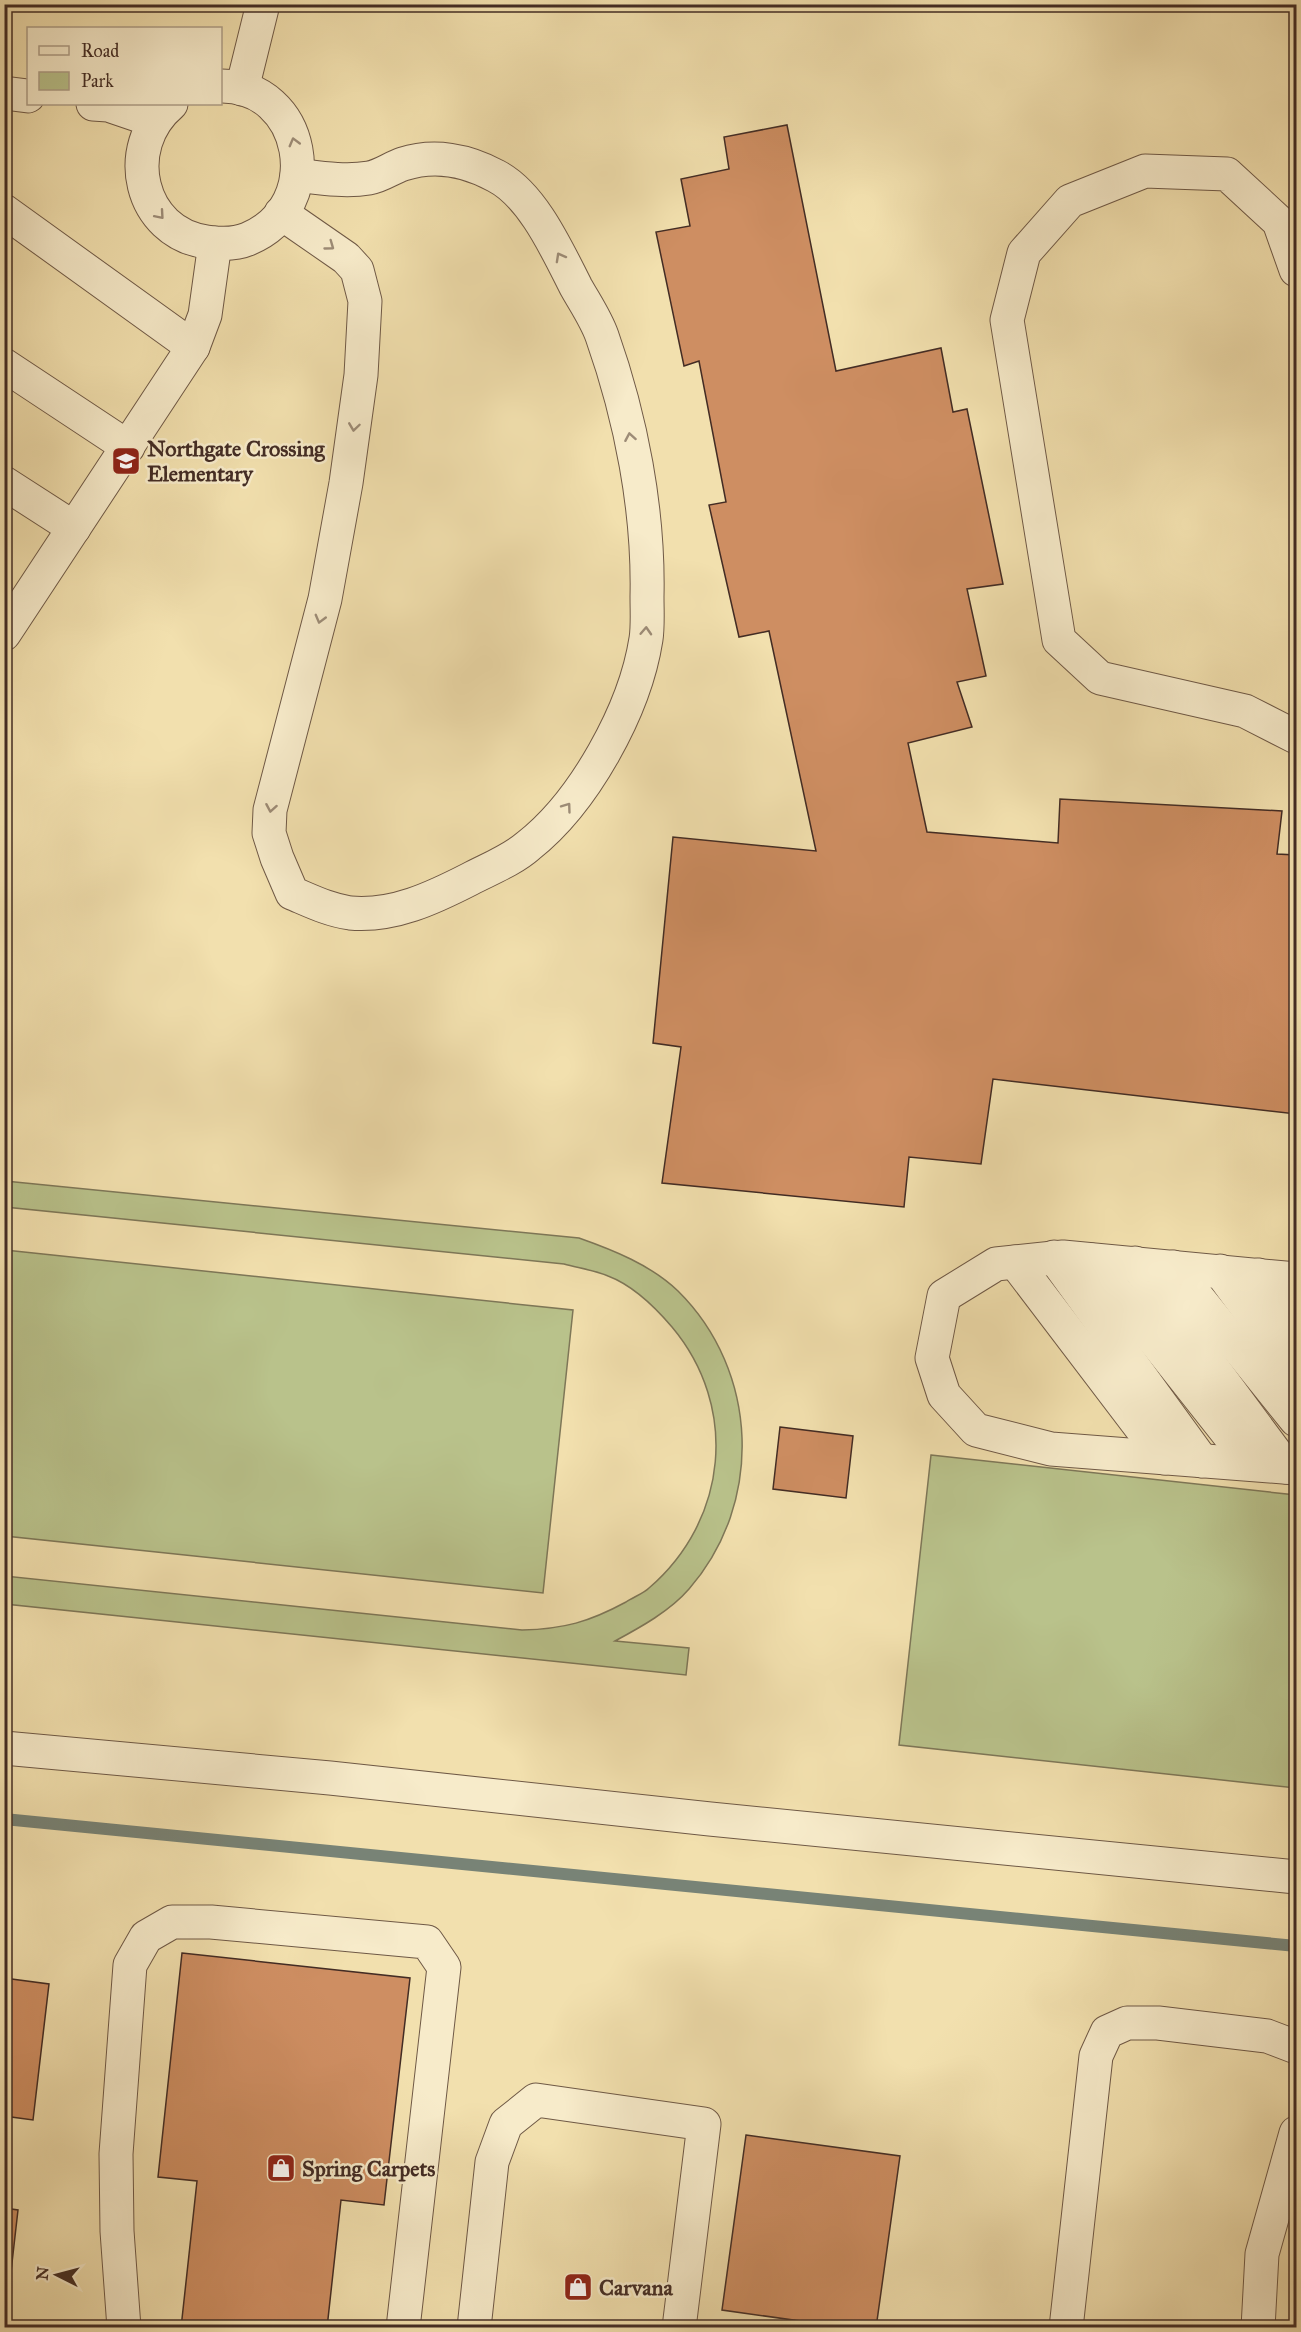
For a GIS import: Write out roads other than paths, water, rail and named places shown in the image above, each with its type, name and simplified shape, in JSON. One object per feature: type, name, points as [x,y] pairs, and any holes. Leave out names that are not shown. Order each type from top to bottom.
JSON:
[{"type":"lane","points":[[108,105],[163,112],[146,135],[141,161],[144,187],[155,211],[173,229],[196,240],[215,243],[247,239],[270,225],[281,213],[297,182],[298,157],[292,132],[277,110],[256,94],[231,87],[262,4]]},
{"type":"lane","points":[[4,93],[27,96]]},
{"type":"lane","points":[[281,213],[346,258],[357,270],[364,301],[361,375],[346,483],[325,599],[270,810],[269,833],[292,893],[323,907],[351,913],[398,909],[433,898],[526,848],[557,820],[597,765],[629,700],[646,639],[648,560],[638,479],[626,416],[601,333],[557,250],[527,203],[499,177],[469,164],[431,158],[402,164],[374,177],[348,180],[297,175]]},
{"type":"lane","points":[[1296,270],[1279,222],[1227,174],[1145,171],[1070,201],[1024,253],[1007,320],[1059,640],[1100,678],[1245,711],[1296,737]]},
{"type":"lane","points":[[4,211],[193,347]]},
{"type":"lane","points":[[8,624],[193,347],[205,315],[215,243]]},
{"type":"lane","points":[[4,365],[128,447]]},
{"type":"lane","points":[[4,483],[74,528]]},
{"type":"lane","points":[[1054,1257],[1202,1461]]},
{"type":"lane","points":[[1291,1467],[1051,1449],[976,1430],[944,1395],[932,1358],[944,1296],[996,1264],[1054,1257],[1296,1279]]},
{"type":"lane","points":[[1091,1260],[1251,1464]]},
{"type":"lane","points":[[1015,1262],[1164,1458]]},
{"type":"lane","points":[[1135,1263],[1291,1467]]},
{"type":"lane","points":[[1173,1267],[1296,1420]]},
{"type":"lane","points":[[1220,1271],[1296,1374]]},
{"type":"lane","points":[[1258,1275],[1296,1323]]},
{"type":"lane","points":[[4,1748],[330,1778],[710,1819],[1296,1876]]},
{"type":"lane","points":[[124,2328],[117,2231],[116,2154],[130,1965],[146,1937],[172,1922],[211,1922],[427,1942],[444,1967],[403,2328]]},
{"type":"lane","points":[[1066,2328],[1096,2056],[1107,2032],[1127,2023],[1158,2023],[1267,2036],[1296,2047]]},
{"type":"lane","points":[[474,2328],[492,2162],[506,2124],[536,2100],[704,2124],[680,2328]]},
{"type":"lane","points":[[1258,2328],[1262,2254],[1296,2133]]},
{"type":"waterway","points":[[4,1819],[1296,1946]]},
{"type":"place","name":"Northgate Crossing Elementary","points":[[126,461]]},
{"type":"place","name":"Spring Carpets","points":[[281,2168]]},
{"type":"place","name":"Carvana","points":[[578,2287]]}]
